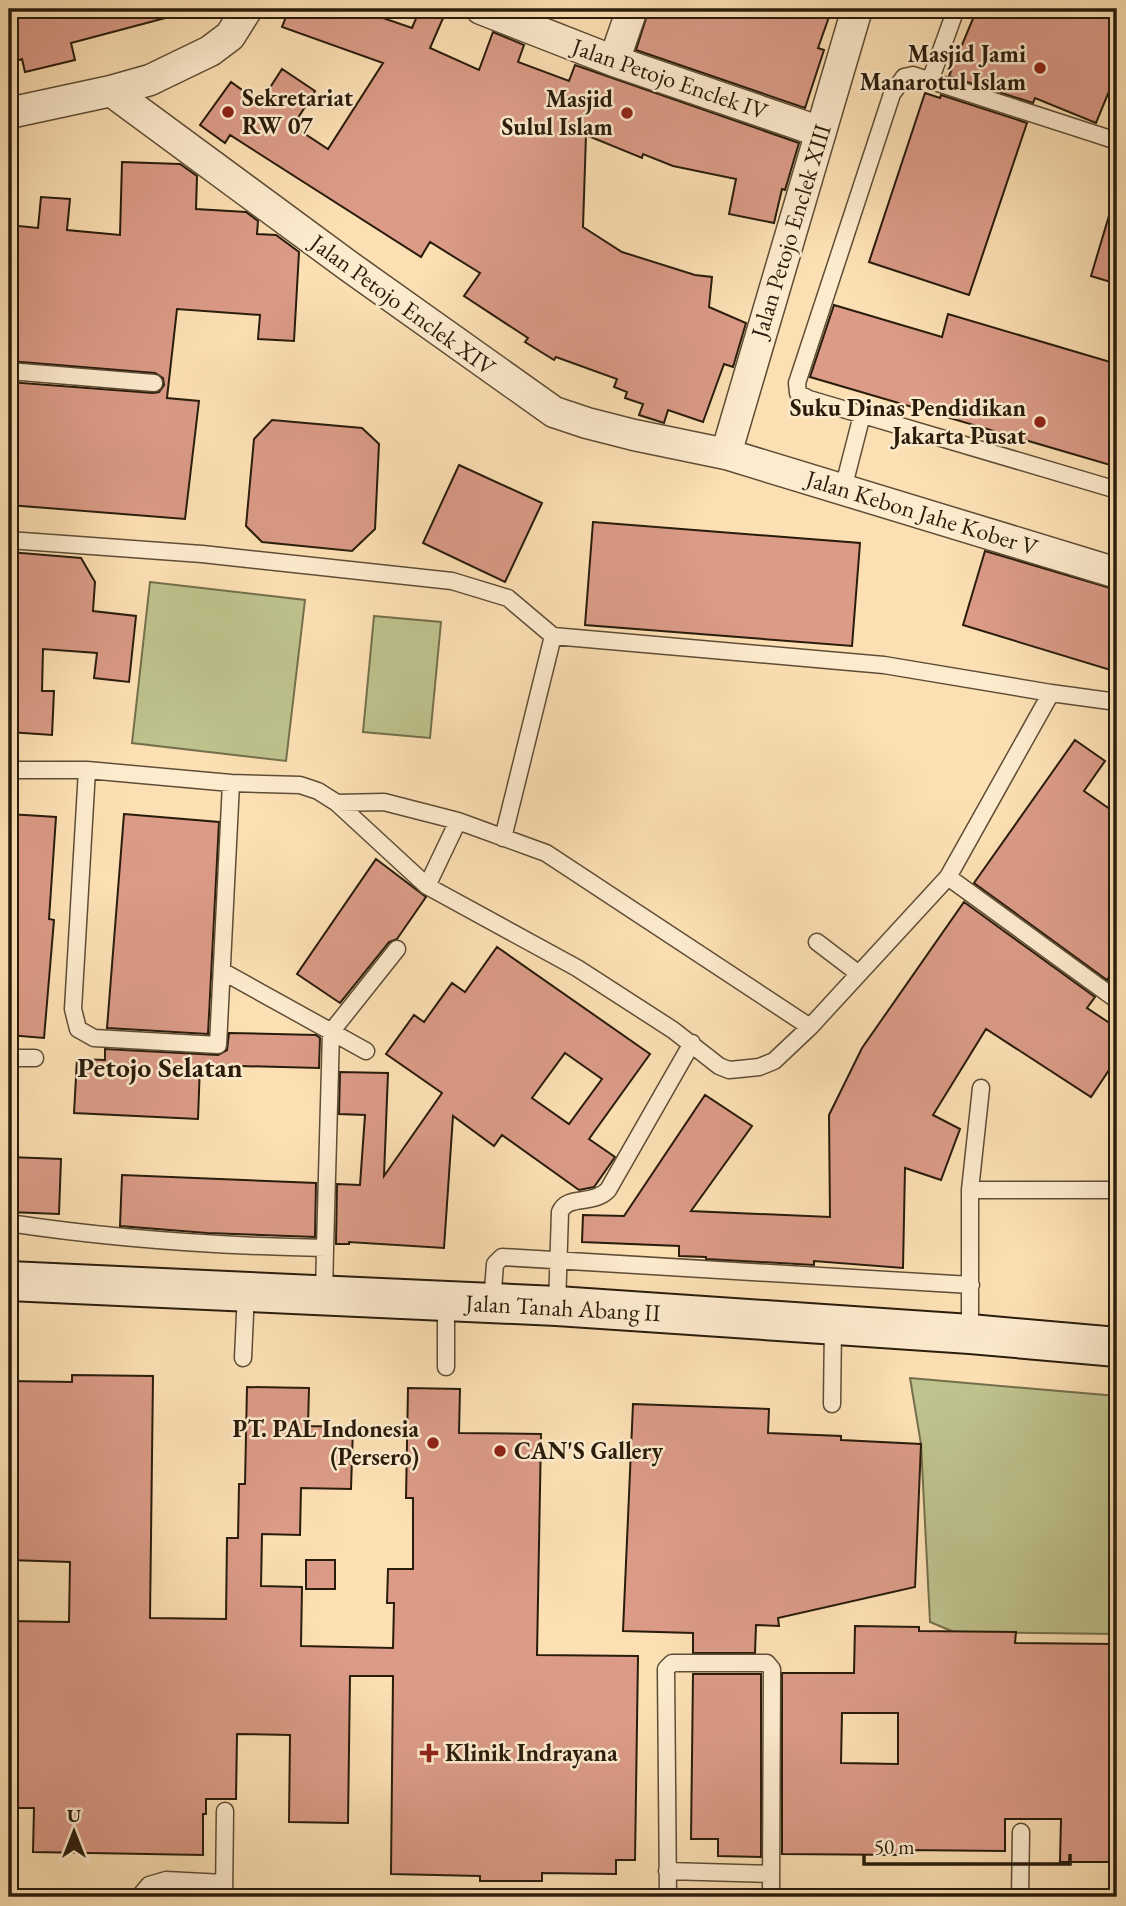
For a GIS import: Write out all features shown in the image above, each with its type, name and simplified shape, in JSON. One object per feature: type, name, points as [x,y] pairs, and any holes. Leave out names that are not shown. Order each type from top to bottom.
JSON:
[{"type":"street","points":[[9,113],[111,92],[150,80],[210,51],[230,36],[247,9]]},
{"type":"street","name":"Jalan Petojo Enclek IV","points":[[481,9],[614,61],[821,132]]},
{"type":"street","points":[[614,61],[632,9]]},
{"type":"street","name":"Jalan Petojo Enclek XIII","points":[[726,454],[857,9]]},
{"type":"street","name":"Jalan Petojo Enclek XIV","points":[[111,92],[554,412],[587,424],[726,454]]},
{"type":"street","name":"Jalan Kebon Jahe Kober V","points":[[726,454],[1117,573]]},
{"type":"street","name":"Jalan Tanah Abang II","points":[[9,1281],[557,1306],[970,1334],[1117,1347]]},
{"type":"lane","points":[[930,81],[956,9]]},
{"type":"lane","points":[[1117,141],[930,81],[909,76],[898,83],[892,94],[797,383],[798,393],[802,396],[1117,490]]},
{"type":"lane","points":[[9,371],[154,383]]},
{"type":"lane","points":[[843,489],[862,415]]},
{"type":"lane","points":[[9,540],[202,554],[452,581],[508,598],[553,636],[884,665],[1117,702]]},
{"type":"lane","points":[[503,838],[553,636]]},
{"type":"lane","points":[[9,770],[87,771],[231,783],[300,785],[318,790],[337,803],[427,886],[577,968],[692,1044],[719,1066],[730,1069],[759,1067],[774,1061],[810,1027],[948,877],[1051,693]]},
{"type":"lane","points":[[87,771],[73,1009],[78,1029],[94,1038],[218,1045],[231,783]]},
{"type":"lane","points":[[337,803],[384,802],[458,821],[546,853],[810,1027]]},
{"type":"lane","points":[[427,886],[458,821]]},
{"type":"lane","points":[[948,877],[1117,1000]]},
{"type":"lane","points":[[817,942],[859,974]]},
{"type":"lane","points":[[324,1296],[331,1032],[397,949]]},
{"type":"lane","points":[[222,971],[366,1051]]},
{"type":"lane","points":[[557,1306],[560,1212],[563,1206],[570,1202],[597,1199],[608,1190],[692,1044]]},
{"type":"lane","points":[[9,1058],[35,1058]]},
{"type":"lane","points":[[970,1334],[970,1190],[981,1088]]},
{"type":"lane","points":[[970,1190],[1117,1190]]},
{"type":"lane","points":[[9,1223],[79,1234],[172,1242],[325,1248]]},
{"type":"lane","points":[[492,1303],[495,1264],[502,1257],[971,1285]]},
{"type":"lane","points":[[243,1358],[246,1292]]},
{"type":"lane","points":[[446,1301],[446,1367]]},
{"type":"lane","points":[[832,1404],[833,1325]]},
{"type":"lane","points":[[668,1897],[666,1669],[672,1663],[767,1663],[772,1670],[771,1897]]},
{"type":"lane","points":[[139,1897],[149,1885],[166,1880],[224,1890],[225,1811]]},
{"type":"lane","points":[[1020,1897],[1021,1832]]},
{"type":"lane","points":[[667,1871],[771,1874]]},
{"type":"green space","points":[[150,582],[305,600],[286,761],[132,743]]},
{"type":"green space","points":[[374,616],[441,622],[430,738],[363,732]]},
{"type":"green space","points":[[910,1378],[1117,1396],[1117,1634],[954,1632],[930,1622],[921,1444]]},
{"type":"building","points":[[9,9],[172,9],[173,16],[71,43],[75,60],[25,72],[22,59],[9,63]]},
{"type":"building","points":[[289,9],[357,9],[412,28],[420,9],[447,9],[430,48],[479,70],[493,32],[524,45],[518,62],[569,81],[575,65],[799,143],[785,190],[782,189],[774,223],[729,214],[736,179],[673,166],[643,154],[642,158],[586,135],[583,227],[622,252],[695,275],[712,277],[709,307],[746,323],[733,367],[724,364],[703,422],[668,410],[664,423],[639,415],[643,404],[625,398],[627,392],[614,387],[617,379],[556,357],[554,360],[525,342],[528,338],[464,296],[480,273],[430,242],[421,257],[230,135],[225,143],[200,125],[231,82],[260,103],[282,69],[315,91],[293,126],[328,149],[383,63],[282,27]]},
{"type":"building","points":[[649,9],[816,9],[830,14],[818,48],[824,50],[805,108],[636,50]]},
{"type":"building","name":"Masjid Jami Manarotul Islam","points":[[977,9],[1117,9],[1117,72],[1096,123],[1035,98],[1033,103],[949,76]]},
{"type":"building","points":[[925,93],[940,98],[941,95],[1027,123],[969,295],[869,262]]},
{"type":"building","points":[[122,162],[180,164],[197,176],[196,209],[246,212],[258,221],[257,234],[276,235],[299,252],[294,341],[258,339],[260,315],[177,309],[167,398],[199,401],[185,519],[9,505],[9,382],[153,393],[159,392],[164,385],[163,378],[155,373],[9,361],[9,225],[38,228],[41,197],[70,199],[67,230],[120,235]]},
{"type":"building","points":[[1111,209],[1117,209],[1117,284],[1091,276]]},
{"type":"building","name":"Suku Dinas Pendidikan Jakarta Pusat","points":[[834,305],[942,337],[948,314],[1117,364],[1117,467],[810,377]]},
{"type":"building","points":[[272,420],[362,428],[379,444],[375,529],[352,551],[262,542],[246,526],[254,439]]},
{"type":"building","points":[[459,465],[542,503],[505,582],[423,543]]},
{"type":"building","points":[[593,522],[860,543],[852,646],[585,625]]},
{"type":"building","points":[[985,551],[1117,590],[1117,672],[963,625]]},
{"type":"building","points":[[9,552],[81,558],[95,582],[93,611],[136,616],[129,682],[94,678],[97,653],[43,649],[42,691],[54,691],[52,735],[9,732]]},
{"type":"building","points":[[1075,740],[1105,761],[1084,791],[1117,814],[1117,966],[1107,980],[974,883]]},
{"type":"building","points":[[9,814],[56,817],[49,919],[54,920],[44,1038],[9,1035]]},
{"type":"building","points":[[124,814],[219,822],[208,1034],[107,1028]]},
{"type":"building","points":[[376,859],[426,897],[397,939],[389,942],[340,1003],[297,974]]},
{"type":"building","points":[[964,902],[1095,997],[1087,1008],[1117,1028],[1117,1058],[1091,1097],[986,1029],[933,1115],[960,1129],[941,1180],[905,1168],[903,1268],[814,1261],[814,1265],[706,1259],[679,1256],[679,1246],[582,1242],[583,1215],[624,1216],[705,1095],[752,1126],[691,1211],[830,1217],[829,1115],[862,1048]]},
{"type":"building","points":[[497,947],[650,1054],[589,1139],[615,1157],[594,1187],[579,1190],[502,1135],[494,1146],[453,1116],[444,1248],[349,1242],[336,1244],[337,1184],[360,1185],[365,1115],[339,1114],[340,1072],[388,1073],[384,1176],[442,1093],[386,1054],[414,1015],[424,1022],[452,983],[465,992]],"holes":[[[565,1053],[602,1079],[569,1124],[532,1098]]]},
{"type":"building","points":[[229,1033],[316,1035],[320,1038],[319,1068],[200,1065],[198,1119],[74,1113],[77,1059],[105,1060],[105,1049],[218,1055],[227,1050]]},
{"type":"building","points":[[9,1157],[61,1159],[59,1214],[9,1212]]},
{"type":"building","points":[[122,1175],[316,1183],[315,1237],[120,1226]]},
{"type":"building","points":[[72,1375],[153,1376],[150,1618],[226,1619],[227,1538],[238,1538],[239,1484],[245,1484],[247,1387],[309,1388],[308,1426],[353,1427],[351,1489],[301,1488],[300,1535],[262,1534],[261,1586],[302,1587],[301,1646],[393,1648],[394,1603],[387,1603],[388,1569],[413,1569],[413,1498],[406,1498],[408,1388],[460,1389],[459,1433],[541,1434],[537,1655],[638,1656],[635,1860],[616,1860],[616,1874],[542,1873],[542,1881],[480,1881],[480,1876],[391,1874],[393,1676],[350,1676],[348,1823],[289,1822],[290,1735],[237,1734],[236,1799],[206,1799],[206,1814],[203,1814],[203,1855],[33,1852],[34,1808],[9,1808],[9,1621],[69,1622],[70,1562],[9,1560],[9,1381],[72,1382]]},
{"type":"building","points":[[633,1404],[769,1409],[768,1433],[841,1436],[841,1440],[921,1444],[915,1587],[778,1618],[779,1626],[756,1625],[755,1653],[693,1653],[693,1633],[623,1631]]},
{"type":"building","points":[[306,1560],[335,1560],[335,1589],[306,1589]]},
{"type":"building","points":[[855,1626],[919,1627],[919,1631],[1016,1632],[1015,1643],[1117,1644],[1117,1862],[1060,1862],[1061,1819],[1005,1819],[1005,1851],[905,1850],[905,1855],[782,1854],[782,1673],[854,1673]],"holes":[[[842,1713],[898,1713],[898,1764],[841,1763]]]},
{"type":"building","points":[[693,1674],[761,1674],[761,1857],[718,1856],[718,1839],[691,1839]]},
{"type":"place","name":"Masjid Jami Manarotul Islam","points":[[1040,68]]},
{"type":"place","name":"Sekretariat RW 07","points":[[228,112]]},
{"type":"place","name":"Masjid Sulul Islam","points":[[627,113]]},
{"type":"place","name":"Suku Dinas Pendidikan Jakarta Pusat","points":[[1040,422]]},
{"type":"place","name":"PT. PAL Indonesia (Persero)","points":[[433,1443]]},
{"type":"place","name":"CAN'S Gallery","points":[[500,1451]]},
{"type":"place","name":"Klinik Indrayana","points":[[429,1753]]},
{"type":"district","name":"Petojo Selatan","points":[[160,1067]]}]
